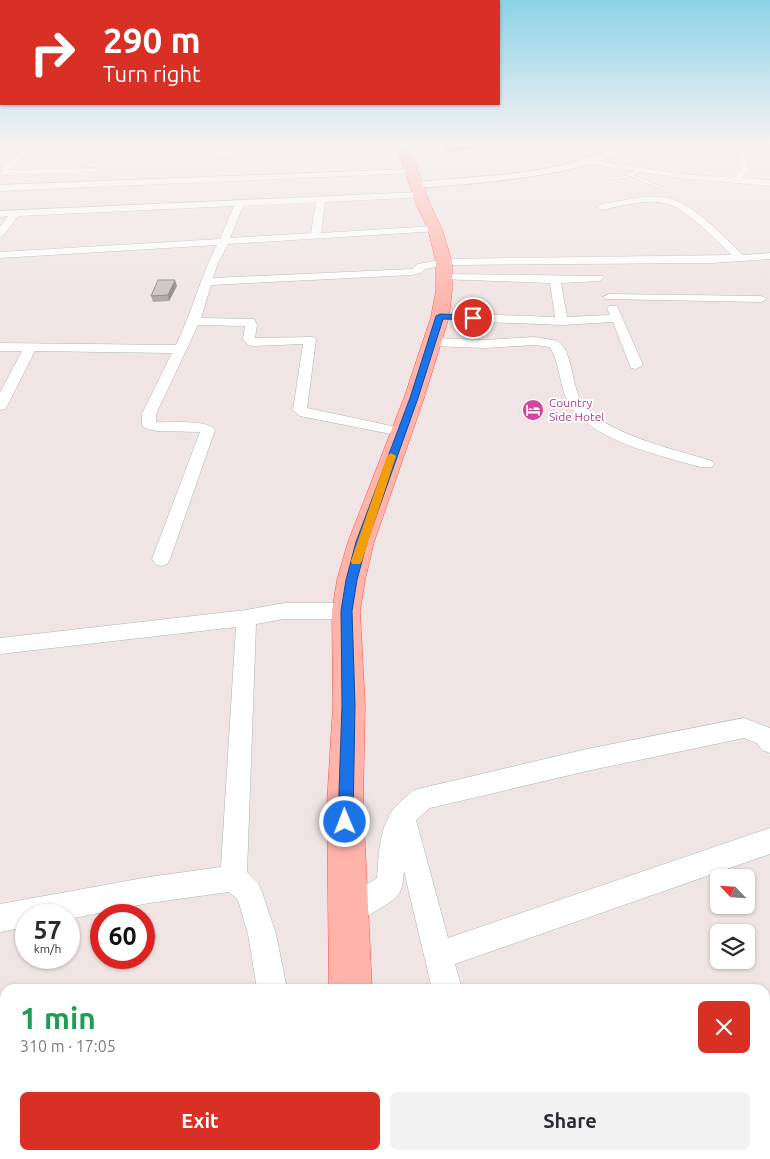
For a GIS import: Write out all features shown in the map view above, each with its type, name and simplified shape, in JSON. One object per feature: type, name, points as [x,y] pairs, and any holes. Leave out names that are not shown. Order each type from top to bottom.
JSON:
[{"type":"main road","points":[[351,984],[345,804],[348,705],[346,611],[361,542],[440,316],[444,269],[435,229],[423,199]]},
{"type":"street","points":[[0,234],[33,199]]},
{"type":"street","points":[[0,214],[322,200],[316,236]]},
{"type":"street","points":[[602,207],[652,200],[669,201],[713,232],[741,258]]},
{"type":"street","points":[[162,559],[208,430],[203,428],[157,427],[149,425],[149,414],[194,321],[213,263],[224,242],[239,204]]},
{"type":"street","points":[[0,255],[435,229]]},
{"type":"street","points":[[444,269],[590,260],[711,260],[770,256]]},
{"type":"street","points":[[590,260],[600,278],[636,365]]},
{"type":"street","points":[[208,282],[412,272],[422,266],[524,278],[555,280],[600,278]]},
{"type":"street","points":[[555,280],[562,320]]},
{"type":"street","points":[[608,297],[761,299]]},
{"type":"street","points":[[440,316],[562,320],[617,318]]},
{"type":"street","points":[[194,321],[250,322],[249,339],[252,342],[310,340],[300,410],[305,413],[339,421],[401,432]]},
{"type":"street","points":[[432,342],[485,344],[535,341],[554,344],[558,349],[576,405],[594,424],[644,444],[706,464]]},
{"type":"street","points":[[0,347],[180,349]]},
{"type":"street","points":[[0,406],[30,348]]},
{"type":"street","points":[[0,646],[246,618],[284,611],[346,611]]},
{"type":"street","points":[[246,618],[234,878],[249,892],[262,934],[271,984]]},
{"type":"street","points":[[349,911],[389,886],[393,864],[393,841],[403,817],[423,798],[587,760],[744,728],[765,736],[770,743]]},
{"type":"street","points":[[403,817],[446,984]]},
{"type":"street","points":[[439,956],[770,842]]},
{"type":"street","points":[[0,918],[148,890],[234,878]]},
{"type":"building","points":[[158,280],[175,280],[168,295],[151,296]]},
{"type":"slow traffic","points":[[356,561],[391,456]]},
{"type":"place","name":"Country Side Hotel","points":[[533,410]]},
{"type":"route","points":[[345,822],[348,705],[346,611],[361,542],[414,398],[440,316],[473,318]]}]
